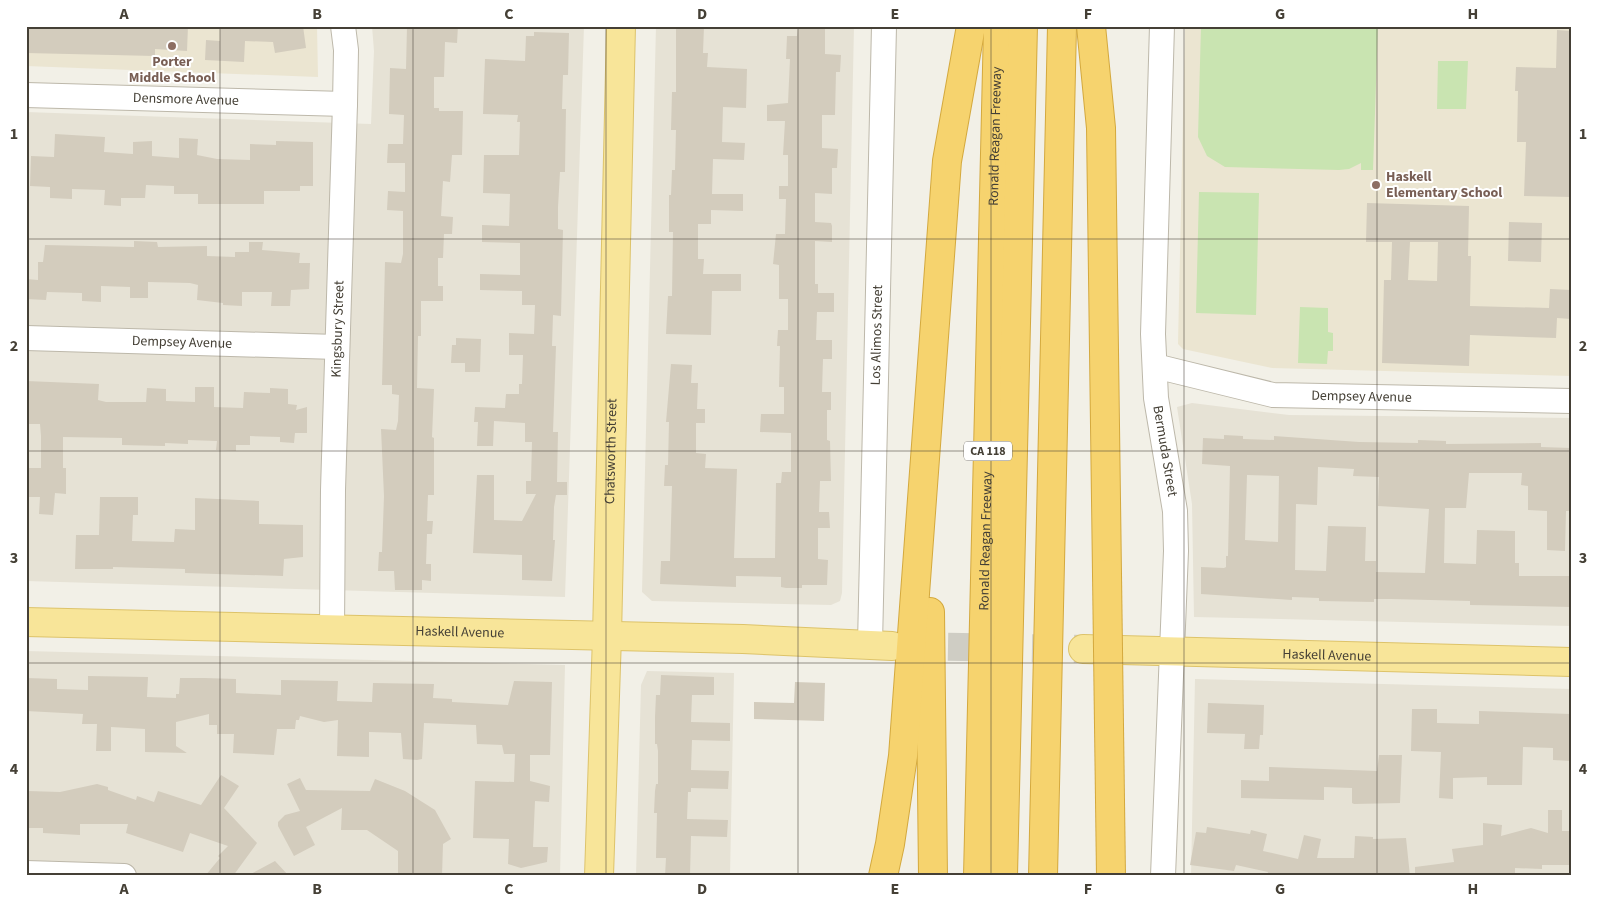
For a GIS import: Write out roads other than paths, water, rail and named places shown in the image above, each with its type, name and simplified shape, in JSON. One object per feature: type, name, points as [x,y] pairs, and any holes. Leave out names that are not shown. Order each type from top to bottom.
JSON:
[{"type":"highway","points":[[883,876],[893,826],[903,756],[946,161],[971,26]]},
{"type":"highway","name":"Ronald Reagan Freeway","points":[[978,876],[998,26]]},
{"type":"highway","name":"CA 118","points":[[1003,876],[1023,26]]},
{"type":"highway","points":[[1043,876],[1062,26]]},
{"type":"highway","points":[[1091,26],[1101,128],[1111,876]]},
{"type":"highway","points":[[928,408],[932,876]]},
{"type":"highway","points":[[1046,792],[1052,876]]},
{"type":"main road","name":"Chatsworth Street","points":[[599,876],[607,636],[621,26]]},
{"type":"main road","name":"Haskell Avenue","points":[[26,622],[332,631],[607,636],[881,645]]},
{"type":"main road","name":"Haskell Avenue","points":[[1083,649],[1571,662]]},
{"type":"street","name":"Kingsbury Street","points":[[332,631],[337,347],[346,50],[343,26]]},
{"type":"street","name":"Los Alimos Street","points":[[881,645],[884,26]]},
{"type":"street","name":"Bermuda Street","points":[[1162,26],[1153,334],[1156,398],[1175,511],[1173,651],[1163,876]]},
{"type":"street","name":"Densmore Avenue","points":[[26,95],[345,104]]},
{"type":"street","name":"Dempsey Avenue","points":[[26,338],[337,347]]},
{"type":"street","name":"Dempsey Avenue","points":[[1155,366],[1273,395],[1571,401]]},
{"type":"street","points":[[26,873],[124,876]]},
{"type":"tunnel","points":[[906,646],[1083,649]]},
{"type":"place","name":"Porter Middle School","points":[[172,46]]},
{"type":"place","name":"Haskell Elementary School","points":[[1376,185]]}]
